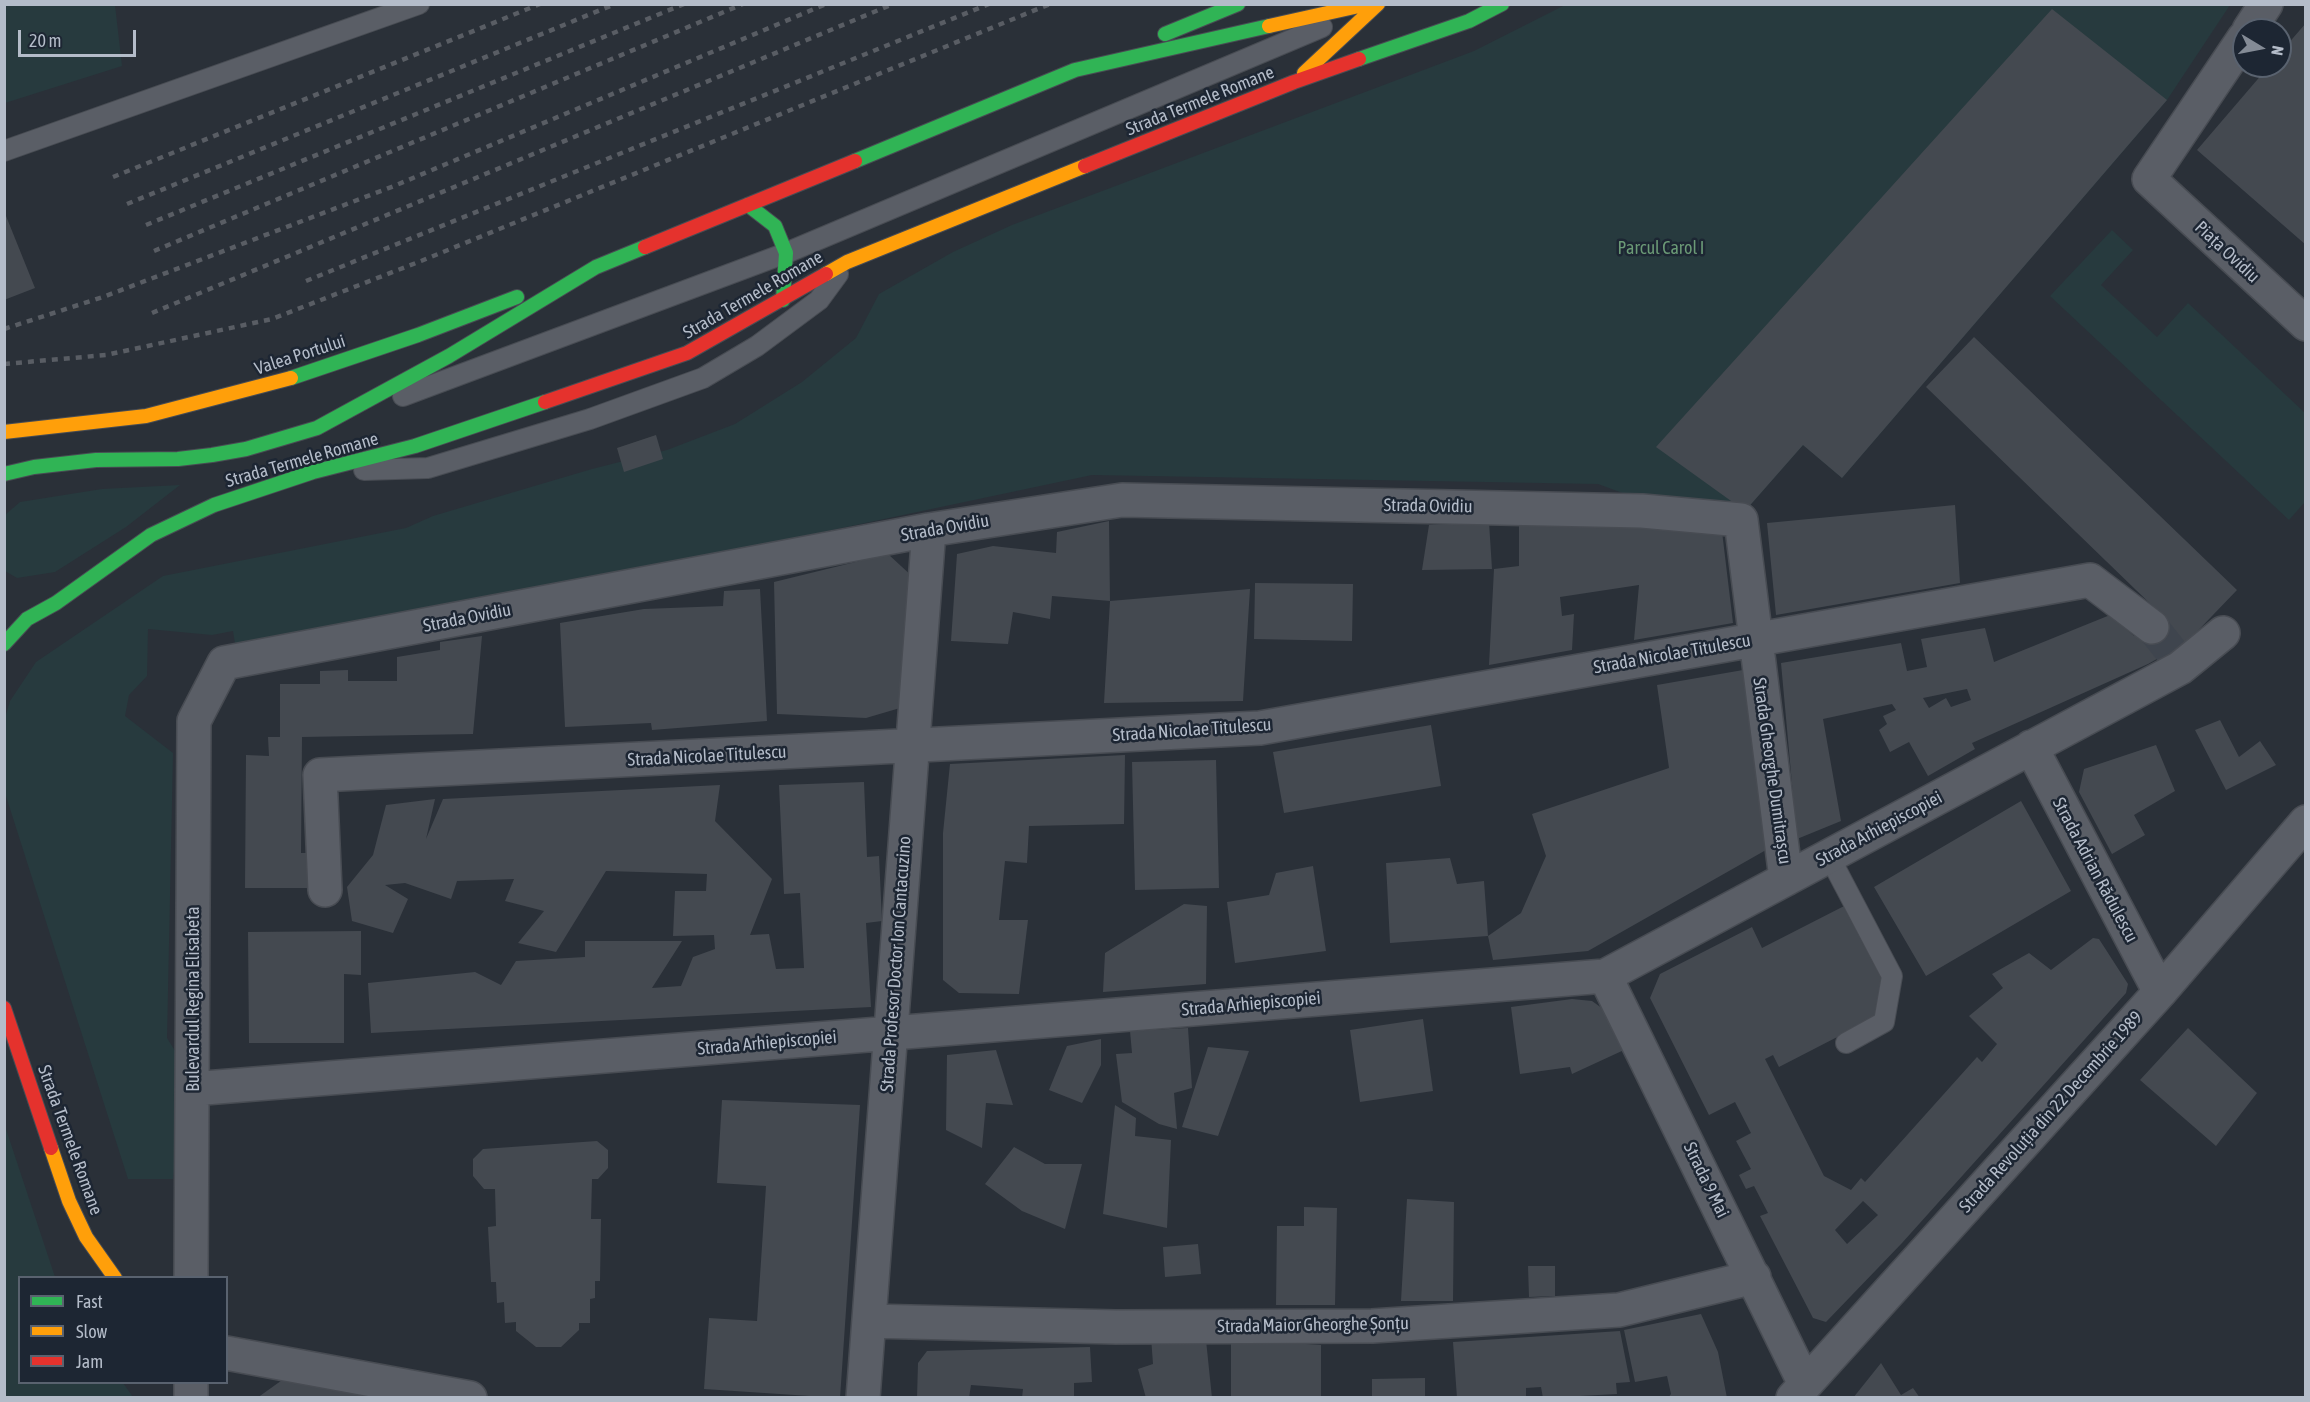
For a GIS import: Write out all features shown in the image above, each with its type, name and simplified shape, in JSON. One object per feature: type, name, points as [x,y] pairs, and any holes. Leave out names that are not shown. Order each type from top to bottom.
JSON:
[{"type":"street","points":[[1075,70],[1238,4]]},
{"type":"street","name":"Strada Termele Romane","points":[[4,474],[34,467],[96,460],[212,455],[317,428],[449,356],[596,267],[1075,70],[1368,4]]},
{"type":"street","points":[[1294,82],[1376,4]]},
{"type":"street","name":"Strada Termele Romane","points":[[4,644],[27,619],[56,603],[151,535],[231,499],[313,472],[416,446],[687,353],[847,262],[1294,82],[1469,21],[1502,4]]},
{"type":"street","points":[[2257,18],[2266,4]]},
{"type":"street","name":"Piața Ovidiu","points":[[2232,56],[2149,180],[2306,324]]},
{"type":"street","points":[[748,205],[775,226],[786,253],[783,300]]},
{"type":"street","name":"Valea Portului","points":[[4,432],[146,416],[274,384],[418,335],[596,267]]},
{"type":"street","name":"Strada Ovidiu","points":[[194,721],[224,663],[929,530],[1122,500],[1642,511],[1740,520]]},
{"type":"street","name":"Strada Gheorghe Dumitrașcu","points":[[1740,520],[1786,879]]},
{"type":"street","name":"Strada Profesor Doctor Ion Cantacuzino","points":[[863,1398],[929,530]]},
{"type":"street","name":"Strada Nicolae Titulescu","points":[[325,890],[320,775],[1260,728],[2090,579],[2152,627]]},
{"type":"street","points":[[8,616],[27,619]]},
{"type":"street","name":"Strada Arhiepiscopiei","points":[[192,1089],[1605,976],[2180,668],[2223,633]]},
{"type":"street","name":"Bulevardul Regina Elisabeta","points":[[192,1276],[194,721]]},
{"type":"street","name":"Strada Adrian Rădulescu","points":[[2031,747],[2160,992]]},
{"type":"street","name":"Strada Revoluția din 22 Decembrie 1989","points":[[1799,1391],[2160,992],[2306,822]]},
{"type":"street","name":"Strada 9 Mai","points":[[1605,976],[1754,1277],[1799,1391]]},
{"type":"street","name":"Strada Termele Romane","points":[[4,1008],[69,1201],[86,1237],[114,1276]]},
{"type":"street","name":"Strada Maior Gheorghe Șonțu","points":[[869,1321],[1116,1327],[1372,1326],[1619,1310],[1754,1277]]},
{"type":"street","points":[[228,1353],[470,1398]]},
{"type":"lane","points":[[4,151],[419,4]]},
{"type":"lane","points":[[317,428],[786,253],[1376,4]]},
{"type":"lane","points":[[313,472],[428,468],[590,419],[703,378],[757,346],[819,300],[847,262]]},
{"type":"lane","points":[[1829,856],[1892,976],[1884,1022],[1846,1043]]},
{"type":"green space","points":[[5,4],[115,5],[122,66],[5,103]]},
{"type":"green space","name":"Parcul Carol I","points":[[1565,5],[2230,5],[2167,100],[1842,478],[1803,445],[1745,511],[1650,503],[1598,484],[1092,475],[237,656],[233,631],[212,635],[148,629],[147,676],[129,695],[125,716],[173,753],[167,1038],[185,1067],[173,1179],[128,1179],[5,793],[5,718],[10,701],[36,662],[163,576],[406,528],[433,516],[592,469],[667,450],[735,424],[802,382],[856,338],[879,294],[953,252],[1012,225],[1474,51]]},
{"type":"green space","points":[[2112,230],[2133,250],[2101,285],[2157,337],[2188,303],[2305,413],[2305,502],[2289,520],[2050,296]]},
{"type":"green space","points":[[180,485],[126,527],[55,572],[17,578],[5,571],[5,515],[20,502],[102,489]]},
{"type":"green space","points":[[4,1123],[55,1276],[18,1276],[18,1384],[124,1384],[133,1397],[5,1397]]},
{"type":"building","points":[[2052,9],[2167,100],[1842,478],[1803,445],[1745,511],[1656,447]]},
{"type":"building","points":[[2306,23],[2306,245],[2197,150],[2259,78],[2292,78],[2292,39]]},
{"type":"building","points":[[4,211],[35,288],[4,300]]},
{"type":"building","points":[[1974,337],[2237,590],[2188,641],[2148,664],[1972,743],[1975,749],[1928,776],[1909,742],[1890,752],[1879,730],[1887,724],[1883,716],[1896,710],[1892,704],[1823,719],[1841,821],[1797,839],[1781,663],[1901,643],[1907,671],[1927,667],[1921,639],[1985,628],[1994,662],[2110,615],[2134,636],[2166,619],[1926,387]],"holes":[[[1967,689],[1971,700],[1951,707],[1946,698],[1929,708],[1923,698]]]},
{"type":"building","points":[[656,435],[663,459],[624,472],[617,448]]},
{"type":"building","points":[[1955,505],[1960,583],[1776,615],[1767,523]]},
{"type":"building","points":[[1109,521],[1110,601],[1052,596],[1050,619],[1013,612],[1008,644],[951,641],[957,554],[993,546],[1056,553],[1057,532]]},
{"type":"building","points":[[1489,522],[1492,569],[1422,570],[1429,525]]},
{"type":"building","points":[[1721,523],[1733,623],[1634,640],[1639,585],[1560,597],[1562,616],[1574,614],[1572,650],[1489,665],[1494,569],[1519,566],[1519,525]]},
{"type":"building","points":[[888,554],[914,578],[900,708],[866,718],[777,714],[774,582]]},
{"type":"building","points":[[1255,583],[1353,584],[1352,641],[1254,639]]},
{"type":"building","points":[[760,589],[767,721],[652,730],[651,723],[565,727],[560,623],[644,609],[723,606],[724,591]]},
{"type":"building","points":[[1250,589],[1243,701],[1104,703],[1110,601]]},
{"type":"building","points":[[482,636],[473,734],[302,737],[301,853],[316,853],[316,888],[245,888],[246,755],[269,756],[268,737],[280,737],[280,684],[320,684],[320,671],[348,670],[348,681],[397,681],[397,657],[440,650],[440,642]]},
{"type":"building","points":[[1743,670],[1766,850],[1588,951],[1493,960],[1488,936],[1521,913],[1546,856],[1532,814],[1669,768],[1657,685]]},
{"type":"building","points":[[2220,720],[2239,757],[2260,741],[2276,765],[2226,790],[2195,730]]},
{"type":"building","points":[[1431,725],[1441,786],[1284,813],[1273,752]]},
{"type":"building","points":[[2156,745],[2175,791],[2134,815],[2145,835],[2112,854],[2079,792],[2084,769]]},
{"type":"building","points":[[1125,755],[1124,824],[1029,826],[1027,863],[1005,861],[999,920],[1028,920],[1019,994],[959,993],[943,980],[943,833],[950,764]]},
{"type":"building","points":[[1216,760],[1219,888],[1135,890],[1132,762]]},
{"type":"building","points":[[864,782],[867,857],[879,856],[882,921],[866,923],[871,1007],[371,1033],[368,983],[475,972],[501,985],[516,961],[585,957],[585,941],[682,941],[652,988],[681,986],[693,957],[715,949],[714,935],[673,936],[675,891],[706,891],[707,874],[606,871],[556,952],[518,943],[544,911],[505,901],[514,879],[457,881],[451,899],[405,883],[385,885],[408,899],[393,933],[352,921],[347,887],[373,855],[386,805],[435,799],[426,839],[443,799],[720,785],[715,821],[772,879],[750,935],[769,934],[776,969],[804,968],[800,893],[784,894],[779,785]]},
{"type":"building","points":[[2021,801],[2071,891],[1926,976],[1874,887]]},
{"type":"building","points":[[1450,858],[1457,884],[1484,881],[1488,936],[1390,943],[1386,863]]},
{"type":"building","points":[[1313,866],[1326,951],[1235,963],[1227,902],[1269,895],[1276,873]]},
{"type":"building","points":[[1850,903],[1888,978],[1878,1016],[1779,1067],[1773,1055],[1765,1059],[1824,1176],[1851,1190],[1861,1178],[1865,1182],[1977,1057],[1982,1062],[1997,1044],[1969,1016],[2003,988],[1992,974],[2029,953],[2051,970],[2093,938],[2099,939],[2128,984],[2126,993],[2085,1039],[1902,1243],[1826,1322],[1813,1318],[1760,1216],[1768,1213],[1754,1186],[1746,1189],[1739,1175],[1751,1169],[1736,1141],[1751,1133],[1735,1102],[1709,1115],[1650,998],[1660,974],[1752,927],[1762,948]],"holes":[[[1863,1201],[1878,1215],[1847,1244],[1835,1230]]]},
{"type":"building","points":[[1184,904],[1207,906],[1206,984],[1103,992],[1105,953]]},
{"type":"building","points":[[361,931],[361,975],[344,974],[344,1043],[249,1043],[248,932]]},
{"type":"building","points":[[1572,999],[1592,1001],[1606,1011],[1624,1050],[1572,1074],[1570,1067],[1520,1074],[1511,1007]]},
{"type":"building","points":[[1423,1019],[1433,1091],[1360,1102],[1350,1030]]},
{"type":"building","points":[[1188,1028],[1192,1088],[1174,1093],[1177,1129],[1159,1124],[1122,1102],[1116,1054],[1132,1053],[1130,1031]]},
{"type":"building","points":[[2188,1028],[2257,1093],[2216,1146],[2140,1080]]},
{"type":"building","points":[[1101,1039],[1101,1065],[1082,1103],[1049,1090],[1067,1046]]},
{"type":"building","points":[[1208,1047],[1249,1051],[1218,1136],[1182,1127]]},
{"type":"building","points":[[996,1050],[1013,1105],[986,1103],[982,1148],[946,1130],[947,1055]]},
{"type":"building","points":[[722,1100],[860,1105],[840,1398],[704,1389],[709,1318],[757,1321],[766,1186],[717,1183]]},
{"type":"building","points":[[1115,1105],[1136,1118],[1135,1136],[1171,1140],[1167,1228],[1103,1214]]},
{"type":"building","points":[[597,1141],[608,1150],[608,1168],[598,1179],[592,1179],[591,1219],[601,1219],[600,1281],[595,1281],[595,1298],[590,1299],[590,1323],[579,1323],[579,1330],[561,1347],[536,1347],[516,1331],[516,1322],[505,1323],[504,1302],[497,1303],[496,1282],[491,1282],[488,1227],[496,1226],[495,1189],[484,1189],[473,1176],[473,1159],[483,1149]]},
{"type":"building","points":[[1014,1147],[1045,1164],[1082,1164],[1065,1229],[1022,1211],[985,1184]]},
{"type":"building","points":[[1407,1199],[1454,1202],[1453,1301],[1401,1301]]},
{"type":"building","points":[[1304,1207],[1337,1208],[1335,1305],[1276,1305],[1277,1226],[1304,1226]]},
{"type":"building","points":[[1198,1244],[1201,1274],[1165,1277],[1163,1247]]},
{"type":"building","points":[[1528,1266],[1555,1266],[1555,1296],[1529,1297]]},
{"type":"building","points":[[1701,1314],[1718,1352],[1727,1398],[1668,1398],[1671,1394],[1667,1376],[1635,1382],[1624,1330]]},
{"type":"building","points":[[1620,1331],[1630,1382],[1616,1383],[1617,1394],[1543,1398],[1541,1387],[1526,1388],[1526,1398],[1457,1398],[1453,1342]]},
{"type":"building","points":[[1151,1337],[1206,1340],[1212,1398],[1146,1398],[1138,1369],[1153,1364]]},
{"type":"building","points":[[1231,1339],[1321,1345],[1321,1398],[1231,1398]]},
{"type":"building","points":[[1090,1347],[1092,1382],[1074,1383],[1074,1398],[1022,1398],[1023,1389],[971,1385],[969,1398],[917,1398],[918,1363],[927,1351]]},
{"type":"building","points":[[1881,1363],[1901,1395],[1913,1388],[1920,1398],[1853,1398]]},
{"type":"building","points":[[285,1378],[373,1396],[372,1398],[257,1398]]},
{"type":"building","points":[[1425,1378],[1425,1398],[1372,1398],[1372,1379]]},
{"type":"tunnel","points":[[2152,627],[2171,651],[2180,668]]},
{"type":"railway","points":[[113,177],[540,4]]},
{"type":"railway","points":[[127,204],[615,4]]},
{"type":"railway","points":[[146,225],[684,4]]},
{"type":"railway","points":[[154,251],[743,4]]},
{"type":"railway","points":[[4,329],[103,297],[394,186],[826,4]]},
{"type":"railway","points":[[152,313],[893,4]]},
{"type":"railway","points":[[306,281],[989,4]]},
{"type":"railway","points":[[4,364],[106,355],[272,319],[421,261],[1050,4]]},
{"type":"traffic: fast","points":[[1165,34],[1238,4]]},
{"type":"traffic: fast","points":[[1359,59],[1469,21],[1502,4]]},
{"type":"traffic: fast","points":[[855,161],[1075,70],[1269,26]]},
{"type":"traffic: fast","points":[[748,205],[775,226],[786,253],[783,300]]},
{"type":"traffic: fast","points":[[4,474],[34,467],[96,460],[178,459],[212,455],[246,449],[317,428],[449,356],[596,267],[645,247]]},
{"type":"traffic: fast","points":[[291,378],[418,335],[517,297]]},
{"type":"traffic: fast","points":[[4,644],[27,619],[56,603],[151,535],[214,505],[313,472],[415,446],[545,402]]},
{"type":"traffic: slow","points":[[1269,26],[1368,4]]},
{"type":"traffic: slow","points":[[1304,73],[1378,4]]},
{"type":"traffic: slow","points":[[826,274],[847,262],[1085,166]]},
{"type":"traffic: slow","points":[[4,432],[146,416],[291,378]]},
{"type":"traffic: slow","points":[[51,1148],[69,1201],[86,1237],[114,1276]]},
{"type":"traffic: jam","points":[[1085,166],[1294,82],[1359,59]]},
{"type":"traffic: jam","points":[[645,247],[855,161]]},
{"type":"traffic: jam","points":[[545,402],[687,353],[826,274]]},
{"type":"traffic: jam","points":[[4,1008],[51,1148]]}]
